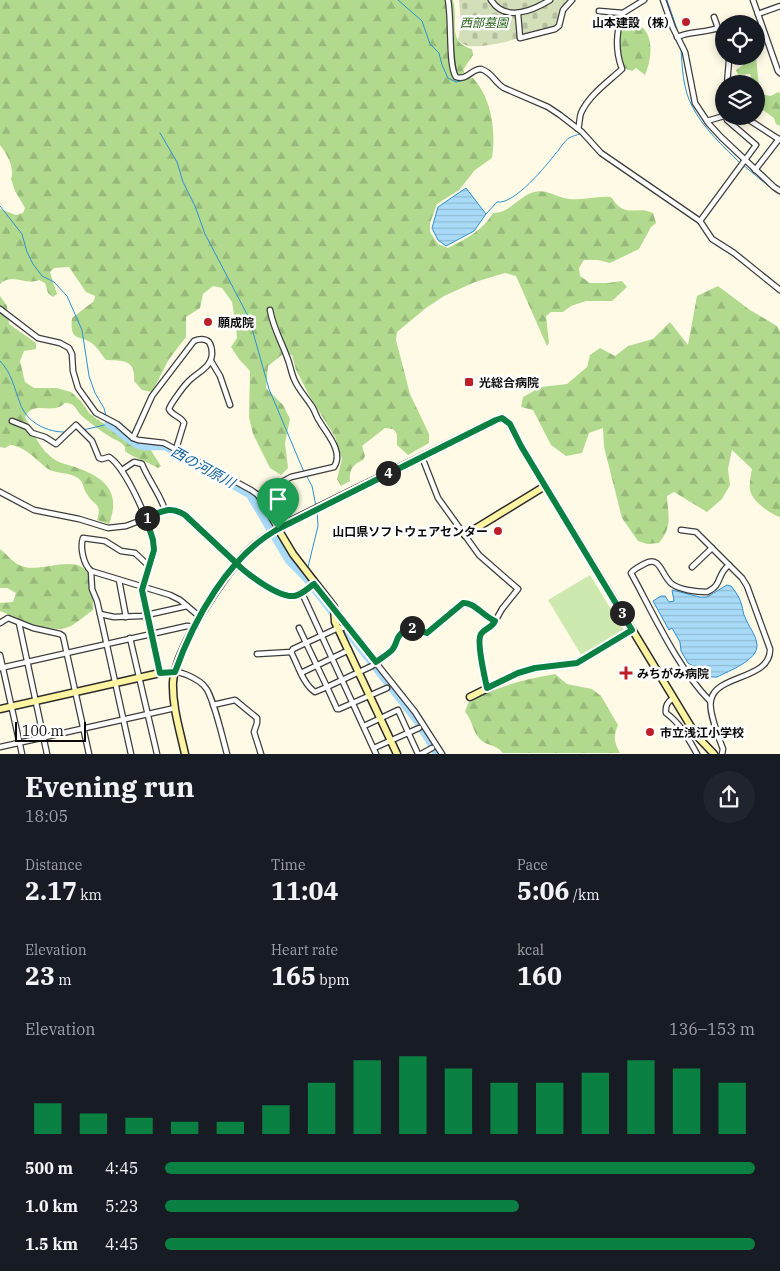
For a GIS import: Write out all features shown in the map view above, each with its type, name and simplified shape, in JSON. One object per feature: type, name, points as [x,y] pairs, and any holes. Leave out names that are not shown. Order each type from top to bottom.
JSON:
[{"type":"street","points":[[448,0],[452,66],[456,77],[460,79],[465,78],[477,68],[488,71],[504,88],[548,107],[578,129],[601,153],[700,220],[712,239],[780,290]]},
{"type":"street","points":[[491,0],[494,6],[501,10],[518,14],[550,0]]},
{"type":"street","points":[[518,14],[520,38],[555,29],[559,26],[563,10],[572,0]]},
{"type":"street","points":[[599,12],[623,13],[644,0]]},
{"type":"street","points":[[663,0],[677,37],[685,52],[692,96],[698,108],[707,121],[744,160],[780,191]]},
{"type":"street","points":[[753,0],[780,73]]},
{"type":"street","points":[[758,14],[780,6]]},
{"type":"street","points":[[578,129],[582,110],[597,92],[622,69],[617,48],[617,38],[618,27],[623,13]]},
{"type":"street","points":[[677,37],[691,32],[708,32],[715,29]]},
{"type":"street","points":[[707,121],[715,119]]},
{"type":"street","points":[[700,220],[756,146],[733,125]]},
{"type":"street","points":[[755,170],[779,140],[756,125]]},
{"type":"street","points":[[0,309],[38,338],[60,343],[69,348],[72,354],[75,380],[78,388],[96,413],[117,424],[133,438],[164,443],[258,495],[314,584],[334,608],[334,614],[343,627],[415,712],[442,754]]},
{"type":"street","points":[[258,495],[291,477],[334,467],[338,457],[326,430],[294,379],[272,323],[270,310]]},
{"type":"street","points":[[133,438],[152,396],[194,341],[204,340],[209,342],[212,350],[211,361],[220,376],[230,405]]},
{"type":"street","points":[[176,449],[184,423],[183,420],[170,412],[170,405],[187,382],[200,373],[211,361]]},
{"type":"street","points":[[185,754],[173,695],[175,672],[200,617],[236,563],[264,537],[278,529],[502,418],[510,424],[545,486],[696,735],[714,754]]},
{"type":"street","points":[[12,421],[27,427],[32,433],[45,437],[56,444],[76,425],[92,441],[99,458],[109,457],[113,459],[122,470],[139,500],[153,540],[154,550],[142,590],[160,673]]},
{"type":"street","points":[[422,457],[438,498],[478,555],[518,589],[506,603],[493,625],[482,632],[479,641],[487,688]]},
{"type":"street","points":[[122,470],[134,462],[142,464],[165,510]]},
{"type":"street","points":[[464,534],[545,486]]},
{"type":"street","points":[[0,492],[34,510],[108,528],[126,526],[165,510],[176,510],[185,515],[245,571],[279,593],[295,596],[314,584]]},
{"type":"street","points":[[681,530],[696,532],[742,578],[747,586],[770,649],[769,659],[763,667],[715,691],[710,701],[723,749],[722,754]]},
{"type":"street","points":[[131,754],[97,601],[92,589],[90,571],[85,562],[81,542],[83,538],[105,540],[121,551],[135,553],[150,567]]},
{"type":"street","points":[[692,567],[712,548]]},
{"type":"street","points":[[710,701],[693,680],[665,637],[631,574],[633,570],[648,561],[654,561],[659,564],[667,580],[675,586],[707,592],[717,586],[722,570],[729,564]]},
{"type":"street","points":[[90,571],[170,595],[180,600],[200,617]]},
{"type":"street","points":[[119,580],[126,617]]},
{"type":"street","points":[[302,593],[376,754]]},
{"type":"street","points":[[291,652],[312,691],[315,692],[374,664],[392,650],[399,636],[404,631],[410,628],[420,628],[427,633],[463,603],[472,604],[486,617],[495,621]]},
{"type":"street","points":[[100,614],[126,617],[147,616],[187,606]]},
{"type":"street","points":[[0,623],[8,618],[19,623],[60,634],[64,640],[89,754]]},
{"type":"street","points":[[19,623],[48,754]]},
{"type":"street","points":[[1,668],[151,633],[187,626],[195,627]]},
{"type":"street","points":[[257,654],[291,652],[293,649],[343,627]]},
{"type":"street","points":[[343,627],[349,650],[397,754]]},
{"type":"street","points":[[299,628],[337,709],[387,688]]},
{"type":"street","points":[[470,697],[518,673],[535,668],[577,663],[632,630]]},
{"type":"street","points":[[130,638],[157,754]]},
{"type":"street","points":[[302,672],[349,650]]},
{"type":"street","points":[[0,655],[1,668],[12,706],[22,754]]},
{"type":"street","points":[[0,709],[160,673],[184,673],[205,686],[227,754]]},
{"type":"street","points":[[673,698],[665,708],[666,713],[682,727],[697,754]]},
{"type":"street","points":[[212,705],[235,700],[257,718],[254,732],[261,754]]},
{"type":"street","points":[[0,747],[175,708]]},
{"type":"street","points":[[364,726],[398,710],[420,754],[432,748]]},
{"type":"street","points":[[374,748],[419,728]]},
{"type":"green space","points":[[0,0],[453,0],[456,36],[464,46],[472,49],[473,55],[463,70],[467,77],[473,78],[485,96],[493,126],[493,148],[492,158],[475,170],[459,190],[437,204],[430,223],[430,232],[438,244],[448,248],[474,234],[493,213],[509,208],[531,193],[536,192],[544,192],[570,199],[611,197],[623,209],[644,210],[653,213],[656,223],[651,227],[639,249],[610,263],[598,260],[584,260],[579,268],[580,276],[590,283],[622,281],[627,287],[612,301],[586,301],[571,306],[563,312],[551,312],[546,316],[549,343],[547,346],[516,276],[505,273],[475,282],[444,296],[397,332],[396,340],[410,394],[429,434],[429,443],[408,455],[397,445],[397,434],[393,429],[385,428],[362,446],[365,456],[363,460],[352,468],[350,481],[341,486],[337,479],[342,459],[335,437],[309,395],[296,370],[292,355],[283,354],[268,366],[266,388],[283,405],[290,419],[285,443],[288,468],[281,475],[270,468],[253,434],[249,417],[250,371],[231,347],[237,338],[236,326],[232,302],[222,288],[213,286],[203,294],[200,308],[186,317],[186,337],[169,359],[152,392],[142,390],[134,381],[131,365],[123,361],[106,360],[91,343],[75,336],[72,318],[94,301],[95,296],[86,292],[69,267],[54,268],[50,272],[57,294],[53,297],[48,293],[45,283],[39,280],[10,279],[0,284],[0,209],[16,215],[23,213],[25,208],[15,191],[11,179],[11,166],[8,157],[0,145]]},
{"type":"green space","name":"西部墓園","points":[[459,0],[572,0],[563,10],[559,26],[514,40],[488,45],[467,46],[458,40],[461,24]]},
{"type":"green space","points":[[625,22],[635,23],[647,33],[651,49],[645,75],[636,68],[632,71],[624,68],[619,43],[620,27]]},
{"type":"green space","points":[[743,65],[757,65],[758,75],[738,75],[736,70]]},
{"type":"green space","points":[[778,92],[780,93],[780,126],[776,124],[774,118],[765,112],[765,95],[771,96]]},
{"type":"green space","points":[[718,286],[750,310],[777,326],[780,332],[780,517],[758,503],[751,494],[750,479],[752,469],[732,450],[728,469],[730,485],[722,499],[707,512],[674,492],[667,496],[669,521],[666,531],[659,543],[647,544],[638,541],[622,518],[604,447],[603,428],[589,433],[582,453],[566,456],[551,445],[533,410],[521,407],[523,397],[541,387],[567,384],[587,367],[590,355],[600,348],[615,356],[628,346],[653,339],[670,322],[688,345],[697,296]]},
{"type":"green space","points":[[0,296],[7,306],[9,324],[36,343],[36,349],[24,351],[20,361],[25,382],[34,388],[57,388],[71,392],[81,401],[89,413],[101,422],[120,432],[132,442],[150,449],[161,466],[158,468],[125,451],[125,447],[122,444],[83,417],[69,403],[54,408],[38,408],[29,412],[25,417],[46,452],[59,462],[94,475],[107,486],[113,502],[109,524],[97,520],[99,514],[98,507],[89,498],[78,478],[48,469],[21,448],[10,445],[5,448],[0,447]]},
{"type":"green space","points":[[0,549],[14,562],[25,567],[70,564],[78,565],[85,569],[89,577],[93,610],[64,629],[36,625],[0,611],[0,603],[13,602],[16,593],[7,588],[0,588]]},
{"type":"green space","points":[[590,575],[625,632],[583,658],[548,600]]},
{"type":"green space","points":[[555,674],[567,684],[592,689],[601,696],[618,725],[615,739],[620,753],[503,753],[497,748],[484,743],[479,738],[465,712],[468,703],[510,684]]},
{"type":"water","points":[[466,188],[486,214],[474,231],[446,246],[438,240],[432,228],[438,207]]},
{"type":"water","points":[[727,585],[731,586],[739,598],[744,616],[757,645],[753,655],[748,660],[717,677],[712,677],[688,663],[681,651],[680,642],[672,628],[669,630],[653,601],[661,596],[665,596],[669,602],[674,601],[672,590],[707,597]]},
{"type":"waterway","points":[[398,0],[422,21],[430,44],[439,53],[448,78],[456,82],[473,74]]},
{"type":"waterway","points":[[667,0],[679,35]]},
{"type":"waterway","points":[[681,48],[685,85],[692,106],[708,129],[740,163]]},
{"type":"waterway","points":[[477,72],[485,73]]},
{"type":"waterway","points":[[541,106],[559,117]]},
{"type":"waterway","points":[[160,133],[177,162],[183,182],[195,206],[205,234],[249,318],[269,389],[304,472]]},
{"type":"waterway","points":[[486,214],[497,202],[504,201],[521,191],[545,167],[567,139],[580,134]]},
{"type":"waterway","points":[[743,165],[777,193]]},
{"type":"waterway","points":[[0,206],[22,234],[27,252],[33,264],[42,276],[54,282],[67,296],[82,330],[89,376],[106,416]]},
{"type":"waterway","points":[[706,234],[716,245],[763,279]]},
{"type":"waterway","points":[[0,361],[10,376],[27,416],[38,425],[52,431],[67,432]]},
{"type":"waterway","points":[[83,430],[109,424],[108,422]]},
{"type":"waterway","name":"西の河原川","points":[[109,424],[140,445],[166,446],[250,494],[289,560],[305,576],[418,721],[438,754]]},
{"type":"waterway","points":[[306,475],[312,486],[316,506]]},
{"type":"waterway","points":[[308,567],[318,526],[317,510]]},
{"type":"place","name":"山本建設（株）","points":[[686,22]]},
{"type":"place","name":"願成院","points":[[208,322]]},
{"type":"place","name":"光総合病院","points":[[469,382]]},
{"type":"place","name":"山口県ソフトウェアセンター","points":[[498,531]]},
{"type":"place","name":"みちがみ病院","points":[[626,673]]},
{"type":"place","name":"市立浅江小学校","points":[[650,732]]},
{"type":"route","points":[[278,529],[249,549],[236,563],[225,578],[200,617],[175,672],[160,673],[142,590],[154,555],[153,540],[146,518],[170,509],[185,515],[236,563],[245,571],[279,593],[295,596],[314,584],[334,608],[335,612],[339,613],[376,662],[392,650],[399,636],[404,631],[410,628],[420,628],[427,633],[459,605],[468,602],[486,617],[495,621],[490,628],[482,632],[479,641],[487,688],[518,673],[535,668],[577,663],[632,630],[521,446],[510,424],[502,418],[278,529]]}]
